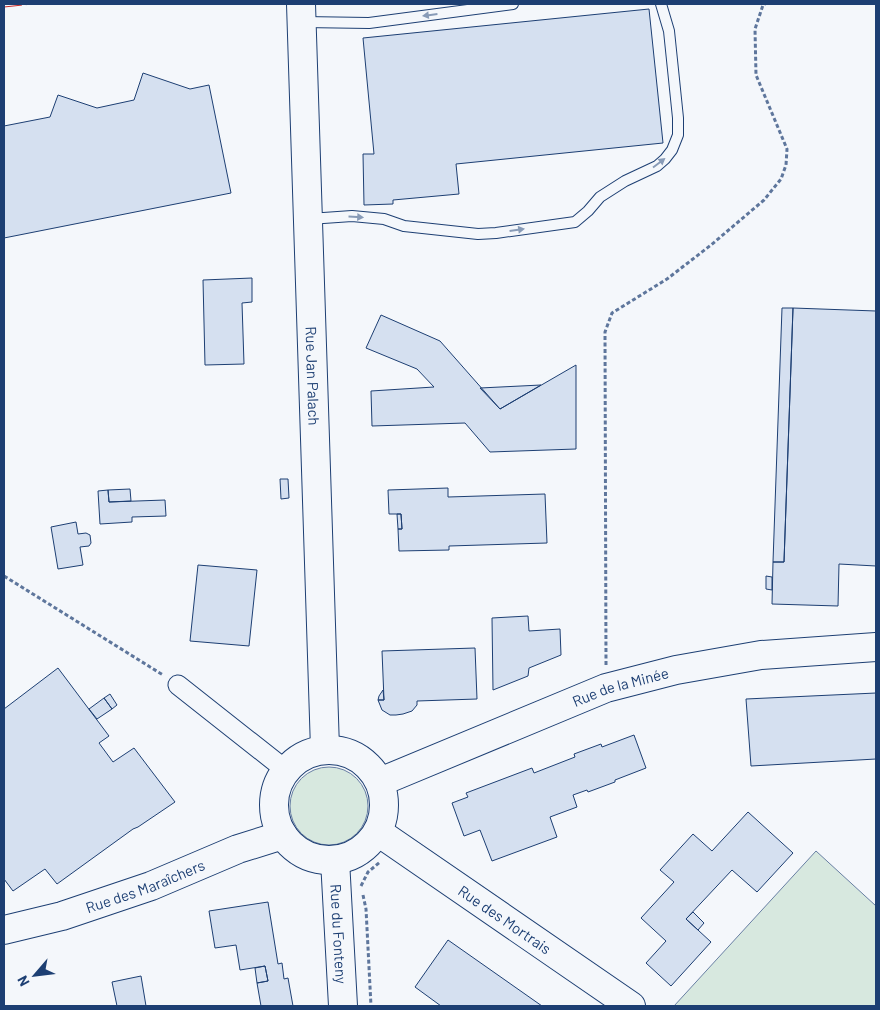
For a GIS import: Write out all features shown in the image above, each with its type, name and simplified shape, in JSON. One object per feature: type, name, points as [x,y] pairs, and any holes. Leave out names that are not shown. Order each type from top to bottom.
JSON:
[{"type":"street","name":"Rue Jan Palach","points":[[301,13],[325,749]]},
{"type":"street","name":"Rue de la Minée","points":[[380,782],[606,688],[676,670],[761,655],[876,646]]},
{"type":"street","points":[[178,685],[287,771]]},
{"type":"street","points":[[325,749],[344,752],[359,759],[371,769],[380,782],[384,799],[384,816],[378,832],[370,843],[360,852],[348,858],[335,860],[320,860],[306,855],[293,846],[283,835],[277,823],[274,809],[275,795],[279,782],[287,771],[298,760],[325,749]]},
{"type":"street","name":"Rue des Mortrais","points":[[378,832],[631,1006]]},
{"type":"street","name":"Rue des Maraîchers","points":[[4,930],[62,916],[151,886],[238,849],[283,835]]},
{"type":"street","name":"Rue du Fonteny","points":[[335,860],[343,1006]]},
{"type":"lane","points":[[301,13],[369,23],[513,4]]},
{"type":"lane","points":[[308,219],[352,216],[384,219],[404,226],[478,234],[576,222],[600,197],[625,181],[657,166],[672,150],[678,135],[669,31],[660,4]]},
{"type":"path","points":[[606,688],[604,332],[612,313],[667,280],[764,200],[781,179],[786,165],[787,149],[756,75],[755,29],[762,6],[765,4]]},
{"type":"path","points":[[4,576],[178,685]]},
{"type":"path","points":[[371,1006],[366,909],[361,886],[368,872],[384,859]]},
{"type":"shaded area","points":[[329,767],[344,770],[356,779],[365,791],[368,806],[365,821],[356,833],[344,842],[329,845],[314,842],[302,833],[293,821],[290,806],[293,791],[302,779],[314,770]]},
{"type":"shaded area","points":[[816,851],[876,906],[876,1006],[674,1006]]},
{"type":"building","points":[[649,9],[663,143],[456,164],[459,194],[393,200],[393,204],[364,205],[363,154],[374,154],[363,38]]},
{"type":"building","points":[[143,73],[190,89],[209,85],[231,193],[4,238],[4,126],[50,117],[58,95],[97,108],[134,100]]},
{"type":"building","points":[[252,278],[252,302],[242,303],[244,364],[205,365],[203,280]]},
{"type":"building","points":[[782,308],[793,308],[784,562],[773,562]]},
{"type":"building","points":[[793,308],[876,311],[876,566],[839,564],[838,606],[772,604],[773,562],[784,562]]},
{"type":"building","points":[[381,315],[440,341],[500,409],[576,365],[576,449],[490,452],[465,423],[372,426],[371,391],[434,387],[417,369],[366,348]]},
{"type":"building","points":[[541,385],[500,409],[480,388]]},
{"type":"building","points":[[280,479],[288,479],[289,498],[281,499]]},
{"type":"building","points":[[448,488],[448,497],[545,494],[547,543],[449,546],[449,550],[399,551],[398,529],[402,529],[401,514],[389,514],[388,490]]},
{"type":"building","points":[[130,489],[131,501],[109,502],[108,490]]},
{"type":"building","points":[[108,490],[109,502],[165,500],[166,516],[132,517],[132,522],[100,524],[98,491]]},
{"type":"building","points":[[397,514],[401,514],[402,529],[398,529]]},
{"type":"building","points":[[76,522],[78,534],[86,533],[90,535],[91,543],[89,546],[80,547],[83,565],[58,569],[51,527]]},
{"type":"building","points":[[198,565],[257,570],[249,646],[190,641]]},
{"type":"building","points":[[766,576],[772,577],[772,590],[766,589]]},
{"type":"building","points":[[528,616],[529,631],[560,629],[561,655],[529,668],[528,676],[493,690],[492,618]]},
{"type":"building","points":[[475,648],[477,699],[417,701],[417,705],[412,711],[396,715],[390,715],[382,710],[378,700],[384,700],[382,651]]},
{"type":"building","points":[[58,668],[109,736],[99,743],[113,762],[134,748],[175,802],[133,829],[57,884],[45,869],[13,891],[4,879],[4,709]]},
{"type":"building","points":[[383,690],[384,700],[378,700],[379,696]]},
{"type":"building","points":[[876,693],[876,759],[751,766],[746,699]]},
{"type":"building","points":[[110,694],[117,705],[112,709],[104,698]]},
{"type":"building","points":[[104,698],[112,709],[97,719],[89,709]]},
{"type":"building","points":[[634,735],[646,768],[588,792],[587,790],[573,795],[577,807],[550,817],[557,837],[492,861],[480,830],[464,836],[452,803],[468,797],[466,793],[532,768],[534,773],[575,757],[574,754],[601,744],[602,747]]},
{"type":"building","points":[[748,812],[793,853],[757,892],[732,870],[686,919],[711,942],[671,986],[646,963],[666,941],[641,918],[674,882],[660,870],[693,834],[712,851]]},
{"type":"building","points":[[268,902],[278,964],[282,963],[284,979],[288,978],[293,1006],[261,1006],[257,983],[268,981],[265,966],[240,970],[236,945],[215,948],[209,911]]},
{"type":"building","points":[[693,912],[704,923],[698,930],[686,919]]},
{"type":"building","points":[[448,940],[542,1006],[441,1006],[415,987]]},
{"type":"building","points":[[265,966],[268,981],[257,983],[255,968]]},
{"type":"building","points":[[141,976],[146,1006],[117,1006],[112,982]]},
{"type":"power","points":[[4,7],[32,4]]}]
